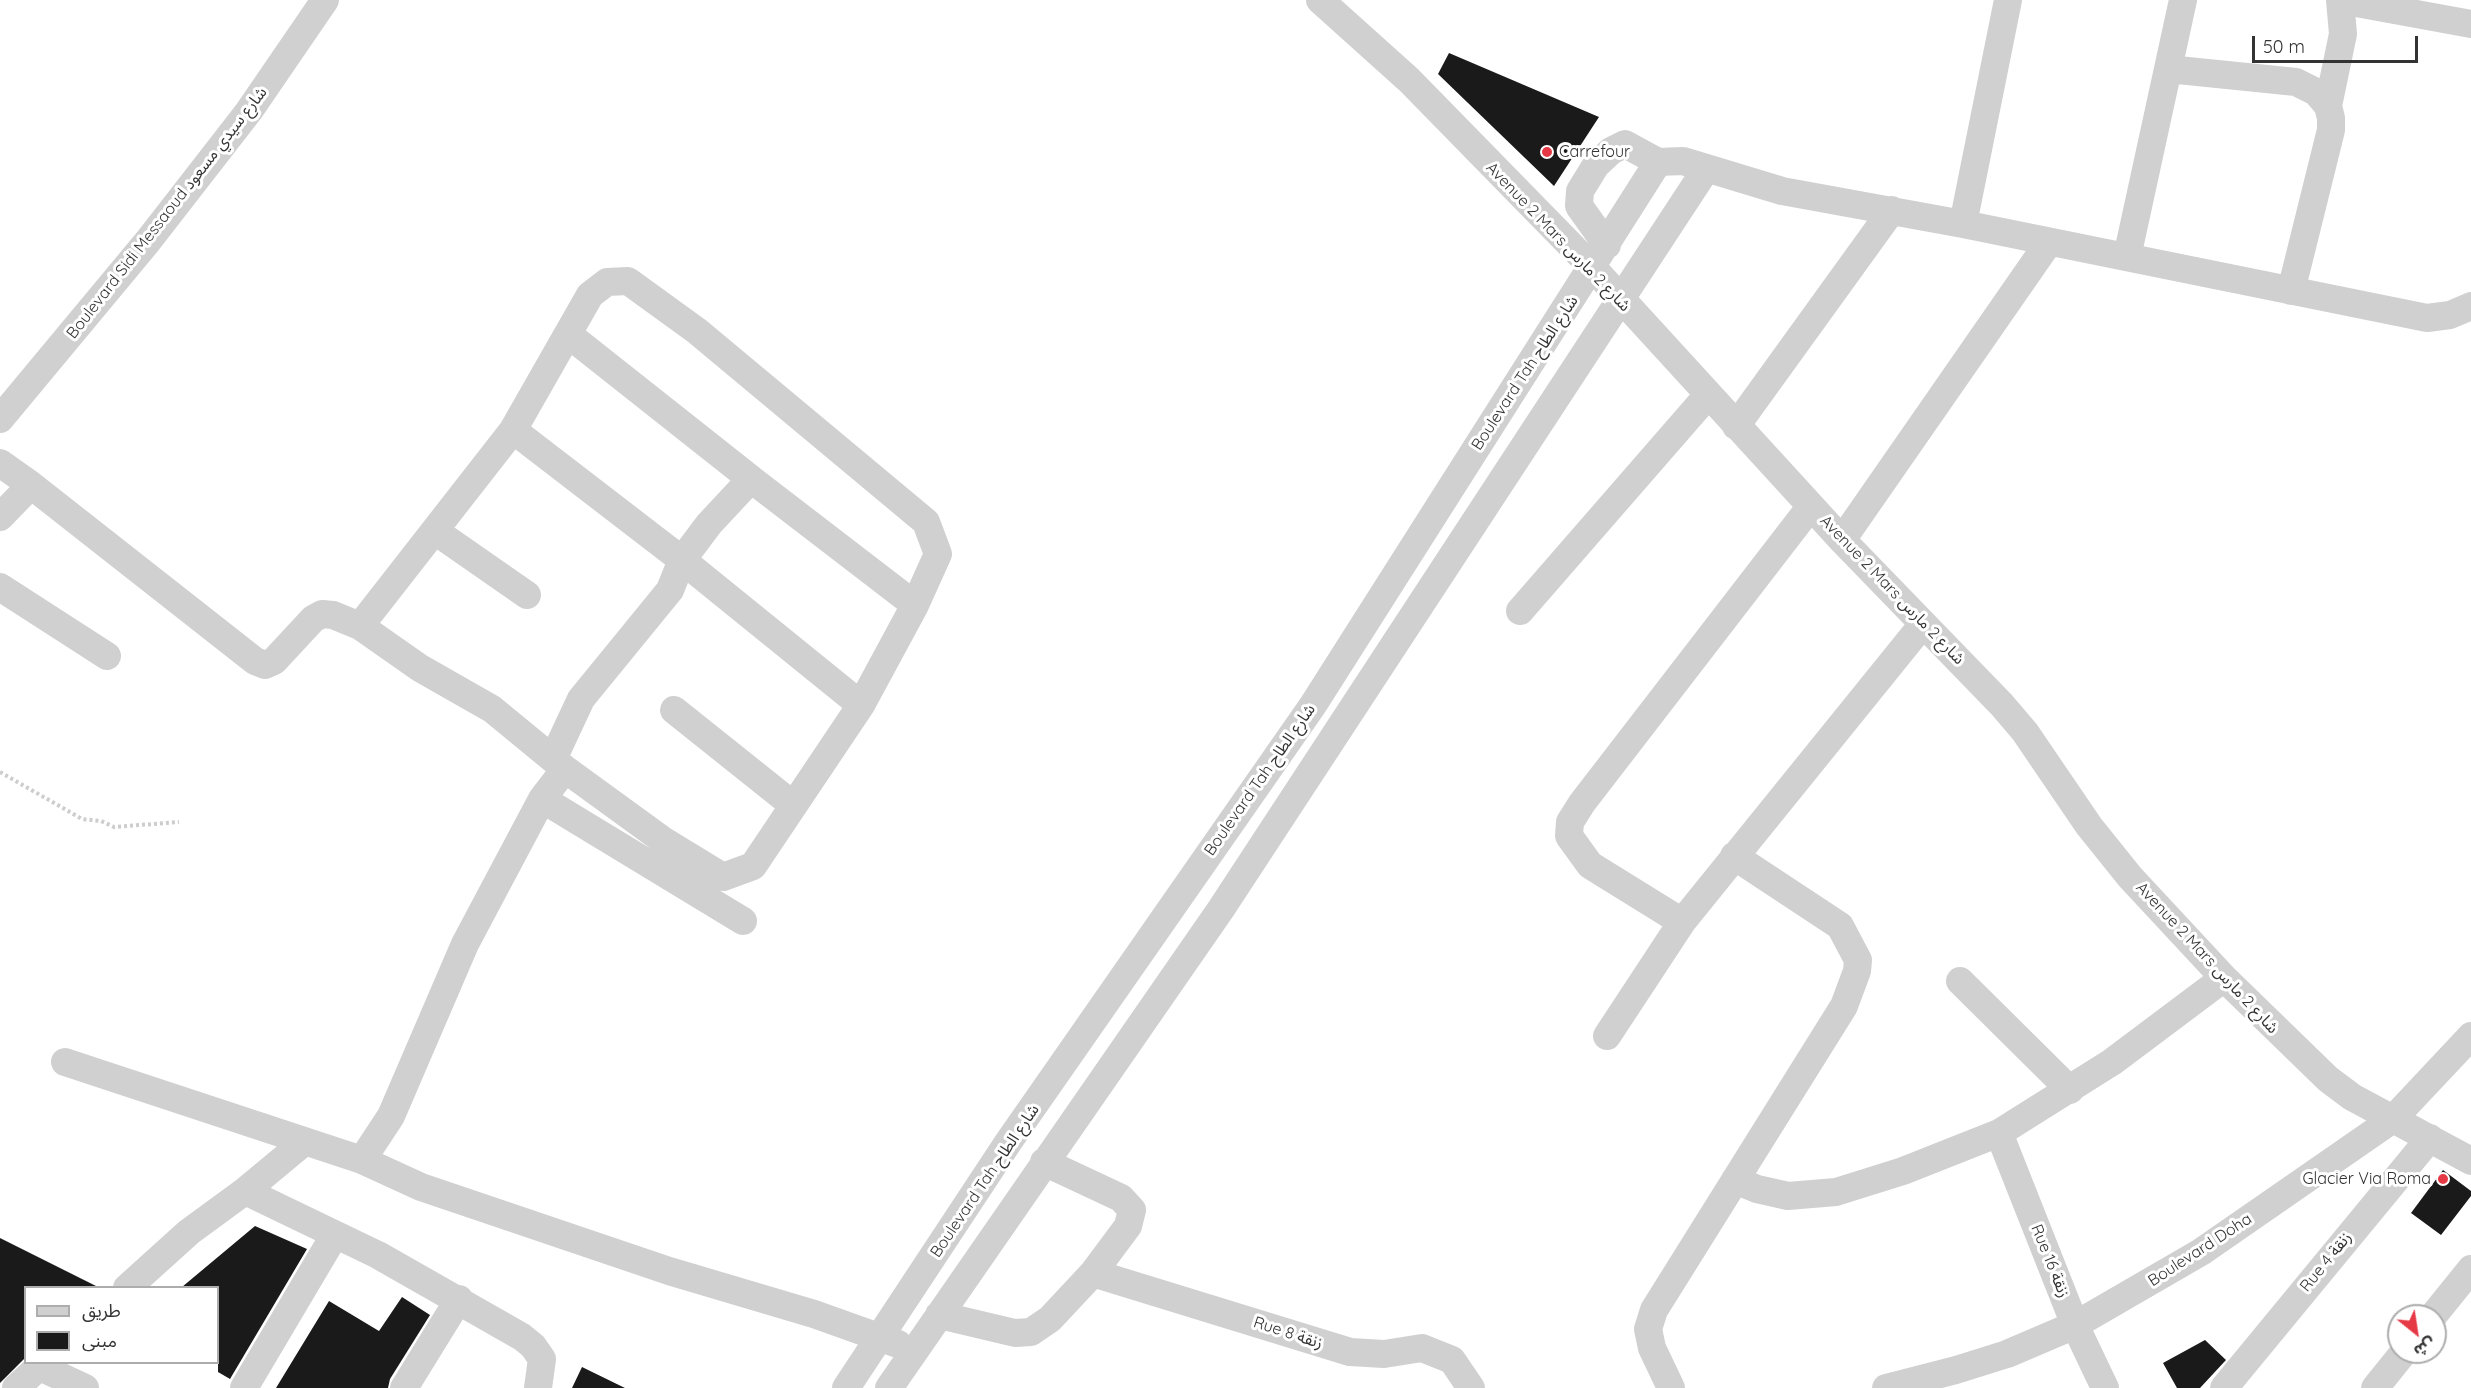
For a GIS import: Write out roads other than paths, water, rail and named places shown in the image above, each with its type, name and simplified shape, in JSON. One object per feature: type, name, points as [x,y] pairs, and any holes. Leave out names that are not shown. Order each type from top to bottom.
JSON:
[{"type":"street","name":"Boulevard Sidi Messaoud شارع سيدي مسعود","points":[[0,419],[148,241],[249,111],[325,0]]},
{"type":"street","name":"Avenue 2 Mars شارع 2 مارس","points":[[1320,0],[1600,257],[1620,301],[1842,540],[2025,732],[2089,826],[2130,877],[2223,978],[2312,1066],[2352,1097],[2471,1161]]},
{"type":"street","points":[[1963,224],[2008,0]]},
{"type":"street","points":[[2127,257],[2182,0]]},
{"type":"street","points":[[2291,291],[2331,130],[2328,106],[2343,34],[2340,0],[2471,24]]},
{"type":"street","points":[[2168,69],[2296,82],[2316,92],[2328,106]]},
{"type":"street","points":[[1600,257],[1579,206],[1581,191],[1596,165],[1611,151],[1625,144],[1658,162],[1683,161],[1782,191],[1892,210],[2427,318],[2450,315],[2471,306]]},
{"type":"street","name":"Boulevard Tah شارع الطاح","points":[[846,1388],[1009,1142],[1312,705],[1600,257],[1658,162]]},
{"type":"street","points":[[889,1388],[1221,909],[1706,169]]},
{"type":"street","points":[[1736,426],[1892,210]]},
{"type":"street","points":[[1842,540],[2049,242]]},
{"type":"street","points":[[0,463],[260,664],[274,661],[314,619],[322,614],[333,615],[360,626],[420,668],[492,709],[559,764],[664,841],[723,877],[753,866],[861,705],[915,605],[938,554],[926,522],[697,331],[628,281],[607,282],[590,296],[513,430],[360,626]]},
{"type":"street","points":[[569,334],[751,480],[915,605]]},
{"type":"street","points":[[1520,611],[1708,395]]},
{"type":"street","points":[[513,430],[682,560],[861,705]]},
{"type":"street","points":[[362,1160],[391,1116],[465,944],[559,764],[581,699],[670,590],[682,560],[710,524],[751,480]]},
{"type":"street","points":[[0,517],[31,485]]},
{"type":"street","points":[[1682,922],[1590,865],[1569,836],[1570,822],[1582,803],[1811,506]]},
{"type":"street","points":[[435,531],[527,595]]},
{"type":"street","points":[[0,587],[107,656]]},
{"type":"street","points":[[1607,1036],[1682,922],[1923,624]]},
{"type":"street","points":[[674,710],[793,806]]},
{"type":"street","points":[[542,799],[743,921]]},
{"type":"street","points":[[1671,1388],[1652,1348],[1648,1329],[1654,1310],[1844,1006],[1857,971],[1858,960],[1840,926],[1734,856]]},
{"type":"street","points":[[1735,1180],[1788,1196],[1836,1192],[1903,1171],[1999,1133],[2112,1062],[2223,978]]},
{"type":"street","points":[[1959,981],[2070,1090]]},
{"type":"street","name":"Boulevard Doha","points":[[1886,1388],[2007,1354],[2075,1324],[2201,1252],[2393,1119],[2471,1036]]},
{"type":"street","points":[[65,1062],[362,1160],[432,1191],[669,1271],[814,1314],[915,1350]]},
{"type":"street","name":"Rue 16 زنقة","points":[[1999,1133],[2075,1324],[2105,1388]]},
{"type":"street","name":"Rue 4 زنقة","points":[[2223,1388],[2430,1138]]},
{"type":"street","points":[[128,1286],[189,1232],[245,1191],[304,1142]]},
{"type":"street","points":[[939,1315],[1015,1333],[1031,1332],[1050,1319],[1093,1273],[1128,1226],[1132,1210],[1121,1198],[1044,1162]]},
{"type":"street","points":[[245,1191],[334,1236],[378,1255],[459,1299],[533,1346],[542,1359],[538,1388]]},
{"type":"street","points":[[244,1388],[334,1236]]},
{"type":"street","points":[[2443,1304],[2471,1269]]},
{"type":"street","name":"Rue 8 زنقة","points":[[1093,1273],[1350,1352],[1384,1354],[1422,1348],[1452,1360],[1459,1366],[1471,1388]]},
{"type":"street","points":[[404,1388],[459,1299]]},
{"type":"street","points":[[16,1388],[42,1364],[85,1388]]},
{"type":"street","points":[[2375,1388],[2394,1364]]},
{"type":"place","name":"Carrefour","points":[[1547,152]]},
{"type":"place","name":"Glacier Via Roma","points":[[2443,1179]]}]
